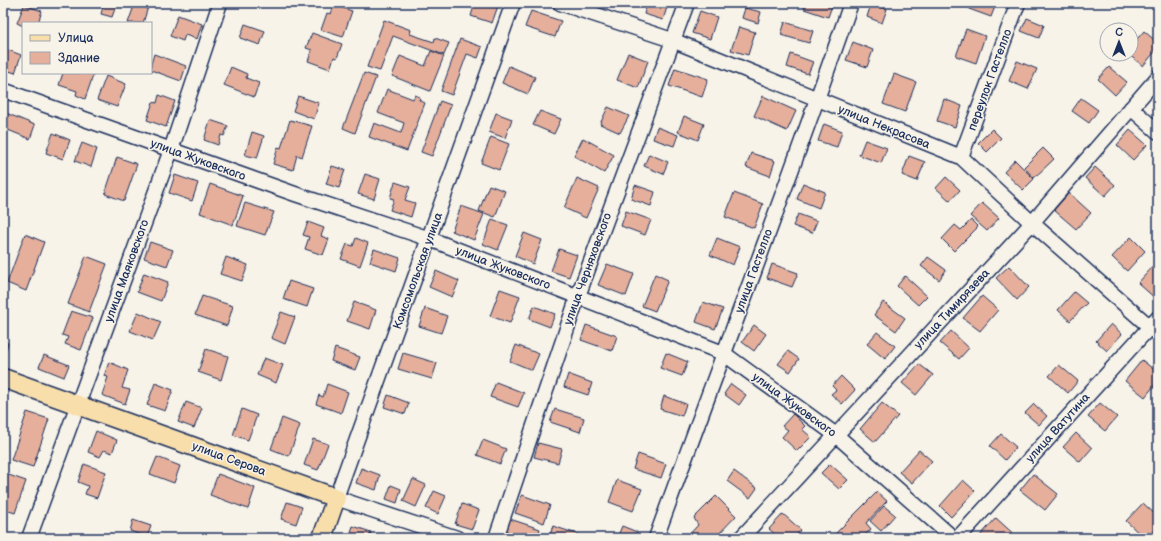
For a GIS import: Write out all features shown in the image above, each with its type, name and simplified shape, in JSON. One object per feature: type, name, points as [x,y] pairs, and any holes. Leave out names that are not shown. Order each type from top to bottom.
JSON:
[{"type":"main road","name":"улица Серова","points":[[3,378],[336,498]]},
{"type":"main road","name":"Комсомольская улица","points":[[322,538],[336,498]]},
{"type":"street","name":"улица Маяковского","points":[[29,538],[171,150],[220,3]]},
{"type":"street","name":"Комсомольская улица","points":[[336,498],[430,239],[513,3]]},
{"type":"street","name":"улица Некрасова","points":[[560,3],[672,40],[817,100],[961,157],[1032,223],[1155,326]]},
{"type":"street","name":"улица Черняховского","points":[[496,538],[578,296],[687,3]]},
{"type":"street","name":"улица Гастелло","points":[[656,538],[817,100],[851,3]]},
{"type":"street","name":"переулок Гастелло","points":[[961,157],[1018,3]]},
{"type":"street","name":"улица Тимирязева","points":[[741,538],[1032,223],[1158,77]]},
{"type":"street","name":"улица Жуковского","points":[[3,90],[295,194],[430,239],[723,353],[836,435],[953,538]]},
{"type":"street","points":[[1131,108],[1158,132]]},
{"type":"street","name":"улица Ватутина","points":[[958,538],[1155,326]]},
{"type":"street","name":"улица Серова","points":[[336,498],[456,538]]},
{"type":"building","points":[[104,3],[117,3],[112,17],[101,14]]},
{"type":"building","points":[[135,3],[149,4],[143,22],[128,22]]},
{"type":"building","points":[[475,3],[499,3],[492,23],[471,16]]},
{"type":"building","points":[[647,3],[668,4],[663,20],[644,14]]},
{"type":"building","points":[[806,3],[833,3],[828,17],[804,9]]},
{"type":"building","points":[[971,3],[996,4],[991,17],[969,9]]},
{"type":"building","points":[[871,4],[887,9],[882,23],[867,17]]},
{"type":"building","points":[[24,5],[42,11],[38,22],[22,22],[22,26],[17,23]]},
{"type":"building","points":[[334,5],[352,11],[343,37],[321,30],[327,13],[331,14]]},
{"type":"building","points":[[745,8],[761,12],[758,23],[742,18]]},
{"type":"building","points":[[531,11],[561,21],[555,37],[525,27]]},
{"type":"building","points":[[700,11],[717,17],[710,39],[692,33]]},
{"type":"building","points":[[178,15],[202,24],[197,39],[185,35],[183,41],[170,36]]},
{"type":"building","points":[[1027,18],[1044,25],[1039,38],[1021,31]]},
{"type":"building","points":[[384,20],[411,30],[410,34],[434,42],[435,38],[449,43],[444,55],[393,36],[380,71],[367,67]]},
{"type":"building","points":[[785,22],[813,31],[809,43],[781,35]]},
{"type":"building","points":[[245,24],[265,31],[260,45],[240,38]]},
{"type":"building","points":[[739,27],[755,32],[748,55],[731,50]]},
{"type":"building","points":[[966,29],[985,36],[976,63],[956,56]]},
{"type":"building","points":[[1144,31],[1158,43],[1158,48],[1143,66],[1138,62],[1139,37]]},
{"type":"building","points":[[312,33],[342,44],[337,58],[334,57],[330,69],[308,61],[312,50],[306,48]]},
{"type":"building","points":[[460,39],[482,47],[478,58],[467,54],[452,95],[441,91]]},
{"type":"building","points":[[853,42],[873,50],[867,67],[846,60]]},
{"type":"building","points":[[8,50],[21,55],[15,73],[3,69],[3,63]]},
{"type":"building","points":[[431,51],[444,56],[430,91],[392,76],[400,56],[425,66]]},
{"type":"building","points":[[628,53],[648,61],[638,88],[617,80]]},
{"type":"building","points":[[154,54],[186,66],[181,81],[152,70]]},
{"type":"building","points":[[791,54],[813,62],[808,74],[787,67]]},
{"type":"building","points":[[1017,61],[1037,69],[1028,89],[1009,81]]},
{"type":"building","points":[[509,66],[535,77],[528,94],[502,83]]},
{"type":"building","points":[[231,67],[247,74],[246,78],[259,83],[254,97],[224,85]]},
{"type":"building","points":[[1109,67],[1127,82],[1115,95],[1098,79]]},
{"type":"building","points":[[675,68],[708,79],[702,97],[669,86]]},
{"type":"building","points":[[364,73],[376,77],[355,133],[343,128]]},
{"type":"building","points":[[63,74],[94,74],[85,99],[76,95],[77,91],[59,85]]},
{"type":"building","points":[[894,74],[916,82],[905,112],[883,104]]},
{"type":"building","points":[[106,76],[126,84],[117,107],[97,100]]},
{"type":"building","points":[[387,89],[413,99],[415,95],[420,97],[419,100],[425,103],[407,151],[369,137],[374,123],[401,133],[404,123],[378,113]]},
{"type":"building","points":[[159,95],[175,101],[166,127],[147,120],[153,102],[157,103]]},
{"type":"building","points":[[298,96],[319,103],[314,119],[293,111]]},
{"type":"building","points":[[763,96],[796,111],[787,131],[754,116]]},
{"type":"building","points":[[1081,98],[1098,110],[1089,123],[1072,111]]},
{"type":"building","points":[[944,99],[962,106],[955,127],[937,121]]},
{"type":"building","points":[[440,101],[451,105],[432,156],[421,152]]},
{"type":"building","points":[[608,107],[629,116],[620,133],[600,124]]},
{"type":"building","points":[[540,111],[561,119],[554,134],[533,125]]},
{"type":"building","points":[[6,113],[35,125],[30,139],[3,128],[3,121]]},
{"type":"building","points":[[496,113],[512,119],[505,138],[489,132]]},
{"type":"building","points":[[684,116],[704,124],[698,140],[678,132]]},
{"type":"building","points":[[210,120],[228,126],[224,136],[221,135],[218,145],[204,140]]},
{"type":"building","points":[[290,120],[312,126],[302,157],[297,155],[293,170],[273,164],[278,147],[281,148]]},
{"type":"building","points":[[824,124],[842,131],[837,147],[818,141]]},
{"type":"building","points":[[657,127],[678,135],[674,146],[653,139]]},
{"type":"building","points":[[992,129],[1001,138],[987,152],[978,143]]},
{"type":"building","points":[[1130,130],[1147,145],[1133,160],[1117,145]]},
{"type":"building","points":[[252,132],[264,136],[257,158],[245,155]]},
{"type":"building","points":[[53,133],[70,140],[63,159],[46,153]]},
{"type":"building","points":[[491,137],[509,144],[499,170],[481,163]]},
{"type":"building","points":[[583,138],[614,155],[604,173],[574,156]]},
{"type":"building","points":[[865,140],[887,148],[881,163],[859,155]]},
{"type":"building","points":[[82,143],[97,149],[91,167],[75,161]]},
{"type":"building","points":[[1043,148],[1054,159],[1034,178],[1024,167]]},
{"type":"building","points":[[751,153],[775,161],[770,176],[746,167]]},
{"type":"building","points":[[649,154],[668,162],[663,174],[644,166]]},
{"type":"building","points":[[909,156],[925,162],[917,181],[902,175]]},
{"type":"building","points":[[117,157],[137,164],[124,201],[105,194]]},
{"type":"building","points":[[1015,160],[1034,179],[1023,190],[1004,172]]},
{"type":"building","points":[[332,166],[345,170],[339,188],[326,184]]},
{"type":"building","points":[[1095,167],[1115,185],[1105,196],[1085,178]]},
{"type":"building","points":[[365,174],[380,179],[374,199],[358,194]]},
{"type":"building","points":[[175,175],[198,183],[192,201],[169,193]]},
{"type":"building","points":[[946,177],[960,190],[950,201],[936,188]]},
{"type":"building","points":[[577,178],[599,188],[586,218],[564,208]]},
{"type":"building","points":[[395,182],[410,187],[405,200],[415,203],[411,217],[390,210],[394,199],[390,198]]},
{"type":"building","points":[[803,183],[825,192],[819,208],[797,199]]},
{"type":"building","points":[[210,184],[243,196],[233,225],[200,213]]},
{"type":"building","points":[[489,185],[505,191],[495,217],[479,211]]},
{"type":"building","points":[[635,185],[655,192],[651,206],[631,199]]},
{"type":"building","points":[[734,193],[763,204],[754,228],[725,217]]},
{"type":"building","points":[[1069,193],[1091,213],[1076,229],[1054,210]]},
{"type":"building","points":[[245,203],[274,212],[265,235],[237,226]]},
{"type":"building","points":[[982,203],[999,218],[987,231],[970,216]]},
{"type":"building","points":[[461,206],[484,214],[474,240],[452,231]]},
{"type":"building","points":[[626,211],[651,220],[645,235],[621,226]]},
{"type":"building","points":[[798,214],[817,221],[812,233],[793,226]]},
{"type":"building","points":[[492,219],[508,225],[498,250],[483,244]]},
{"type":"building","points":[[971,220],[978,227],[954,251],[942,239],[955,225],[961,230]]},
{"type":"building","points":[[308,222],[324,228],[321,236],[329,239],[323,255],[305,249],[309,237],[303,235]]},
{"type":"building","points":[[524,233],[542,240],[533,264],[515,256]]},
{"type":"building","points":[[25,234],[44,242],[26,291],[7,283]]},
{"type":"building","points":[[1131,237],[1145,251],[1127,271],[1112,257]]},
{"type":"building","points":[[356,238],[368,243],[360,266],[341,259],[347,244],[353,246]]},
{"type":"building","points":[[717,238],[740,247],[733,265],[710,255]]},
{"type":"building","points":[[150,242],[173,250],[167,266],[144,258]]},
{"type":"building","points":[[374,249],[400,258],[396,271],[370,262]]},
{"type":"building","points":[[559,249],[577,255],[569,277],[551,271]]},
{"type":"building","points":[[86,256],[107,264],[89,312],[68,304]]},
{"type":"building","points":[[226,257],[248,265],[242,281],[220,274]]},
{"type":"building","points":[[928,257],[946,270],[939,280],[921,266]]},
{"type":"building","points":[[1156,263],[1158,264],[1157,300],[1138,283]]},
{"type":"building","points":[[607,264],[634,274],[626,296],[598,285]]},
{"type":"building","points":[[772,264],[798,273],[792,287],[767,278]]},
{"type":"building","points":[[1009,266],[1029,287],[1017,300],[996,278]]},
{"type":"building","points":[[436,271],[459,281],[452,297],[429,287]]},
{"type":"building","points":[[144,273],[168,282],[161,301],[137,292]]},
{"type":"building","points":[[655,274],[668,280],[655,311],[642,306]]},
{"type":"building","points":[[905,276],[927,296],[918,305],[897,286]]},
{"type":"building","points":[[289,281],[313,289],[307,307],[283,299]]},
{"type":"building","points":[[500,289],[520,296],[510,323],[490,316]]},
{"type":"building","points":[[1074,292],[1087,303],[1070,321],[1058,310]]},
{"type":"building","points":[[202,296],[233,306],[227,326],[195,315]]},
{"type":"building","points":[[982,296],[998,310],[980,331],[963,318]]},
{"type":"building","points":[[354,302],[376,310],[370,329],[347,321]]},
{"type":"building","points":[[703,302],[723,309],[715,329],[696,322]]},
{"type":"building","points":[[883,302],[905,318],[896,331],[874,315]]},
{"type":"building","points":[[534,306],[555,314],[550,327],[529,319]]},
{"type":"building","points":[[425,308],[447,316],[441,333],[419,326]]},
{"type":"building","points":[[71,311],[93,318],[81,350],[65,344],[68,337],[62,335]]},
{"type":"building","points":[[138,312],[161,322],[153,340],[130,331]]},
{"type":"building","points":[[281,312],[295,317],[285,344],[271,338]]},
{"type":"building","points":[[1111,324],[1122,334],[1107,351],[1096,341]]},
{"type":"building","points":[[586,325],[617,336],[612,351],[581,340]]},
{"type":"building","points":[[754,325],[766,334],[754,351],[742,342]]},
{"type":"building","points":[[951,331],[969,348],[959,359],[940,343]]},
{"type":"building","points":[[877,332],[895,346],[885,359],[867,344]]},
{"type":"building","points":[[3,342],[8,343],[5,354],[3,354]]},
{"type":"building","points":[[516,345],[539,354],[532,370],[510,361]]},
{"type":"building","points":[[335,348],[360,357],[355,370],[331,361]]},
{"type":"building","points":[[206,349],[228,356],[221,380],[198,372]]},
{"type":"building","points":[[788,351],[799,359],[790,372],[778,364]]},
{"type":"building","points":[[403,353],[437,363],[432,379],[398,369]]},
{"type":"building","points":[[666,353],[688,362],[682,376],[660,368]]},
{"type":"building","points":[[44,355],[69,365],[64,377],[39,367]]},
{"type":"building","points":[[264,358],[283,365],[276,383],[257,375]]},
{"type":"building","points":[[1142,360],[1158,373],[1158,381],[1145,397],[1125,381]]},
{"type":"building","points":[[109,362],[128,370],[122,388],[130,390],[125,404],[102,395],[108,377],[104,376]]},
{"type":"building","points":[[919,364],[933,375],[916,395],[902,383]]},
{"type":"building","points":[[1059,365],[1078,381],[1068,393],[1049,376]]},
{"type":"building","points":[[568,374],[592,383],[588,395],[564,387]]},
{"type":"building","points":[[841,376],[855,390],[842,404],[831,394],[836,390],[832,386]]},
{"type":"building","points":[[496,382],[524,393],[518,407],[490,397]]},
{"type":"building","points":[[155,383],[173,390],[165,411],[147,405]]},
{"type":"building","points":[[327,384],[348,392],[341,413],[316,404],[319,395],[323,397]]},
{"type":"building","points":[[731,384],[746,395],[739,405],[724,394]]},
{"type":"building","points":[[388,395],[409,403],[405,414],[384,407]]},
{"type":"building","points":[[664,396],[686,404],[682,416],[660,409]]},
{"type":"building","points":[[186,402],[202,408],[194,428],[178,422]]},
{"type":"building","points":[[882,403],[898,416],[875,442],[860,429]]},
{"type":"building","points":[[1100,403],[1117,417],[1105,431],[1088,417]]},
{"type":"building","points":[[1034,404],[1047,416],[1039,425],[1025,413]]},
{"type":"building","points":[[242,409],[257,415],[248,440],[233,435]]},
{"type":"building","points":[[555,409],[584,418],[580,432],[550,422]]},
{"type":"building","points":[[27,412],[49,419],[33,467],[11,460]]},
{"type":"building","points":[[793,414],[805,426],[802,429],[811,437],[797,451],[782,437],[788,430],[782,426]]},
{"type":"building","points":[[282,418],[300,425],[289,456],[271,449]]},
{"type":"building","points":[[96,431],[117,440],[112,453],[104,450],[100,457],[88,452]]},
{"type":"building","points":[[1076,433],[1092,448],[1080,462],[1063,447]]},
{"type":"building","points":[[1001,434],[1016,447],[1005,460],[990,446]]},
{"type":"building","points":[[313,439],[328,444],[318,470],[304,465]]},
{"type":"building","points":[[483,440],[506,449],[500,464],[477,455]]},
{"type":"building","points":[[538,443],[562,449],[558,463],[534,457]]},
{"type":"building","points":[[919,450],[932,461],[912,483],[899,472]]},
{"type":"building","points":[[638,454],[666,464],[661,478],[633,469]]},
{"type":"building","points":[[157,457],[180,466],[174,483],[150,474]]},
{"type":"building","points":[[84,464],[106,472],[97,498],[85,494],[88,486],[78,482]]},
{"type":"building","points":[[830,464],[848,480],[839,489],[821,473]]},
{"type":"building","points":[[361,468],[380,475],[376,490],[356,483]]},
{"type":"building","points":[[734,471],[757,488],[750,498],[727,481]]},
{"type":"building","points":[[3,473],[26,481],[15,513],[3,509]]},
{"type":"building","points":[[218,474],[255,488],[248,509],[210,495]]},
{"type":"building","points":[[1033,474],[1058,494],[1045,510],[1020,490]]},
{"type":"building","points":[[413,479],[426,485],[416,507],[403,501]]},
{"type":"building","points":[[617,480],[642,489],[633,511],[609,502]]},
{"type":"building","points":[[963,480],[975,491],[951,517],[940,506]]},
{"type":"building","points":[[391,485],[401,489],[397,503],[386,499]]},
{"type":"building","points":[[434,491],[446,496],[438,514],[426,508]]},
{"type":"building","points":[[877,492],[887,501],[866,523],[871,529],[862,538],[837,538],[834,535]]},
{"type":"building","points":[[522,495],[550,505],[544,523],[515,513]]},
{"type":"building","points":[[716,496],[736,516],[715,538],[686,538],[698,525],[694,518]]},
{"type":"building","points":[[287,502],[302,507],[296,524],[281,519]]},
{"type":"building","points":[[1143,503],[1158,517],[1158,527],[1148,538],[1144,538],[1126,521]]},
{"type":"building","points":[[462,504],[479,510],[472,529],[455,524]]},
{"type":"building","points":[[884,506],[895,515],[881,531],[870,521]]},
{"type":"building","points":[[783,514],[801,530],[793,538],[779,538],[769,529]]},
{"type":"building","points":[[996,518],[1018,538],[980,538],[979,537]]},
{"type":"building","points":[[510,519],[540,529],[537,538],[504,538]]},
{"type":"building","points":[[133,520],[151,526],[147,537],[130,531]]},
{"type":"building","points":[[353,526],[371,532],[369,538],[349,538]]},
{"type":"building","points":[[553,526],[586,537],[549,538]]},
{"type":"building","points":[[622,526],[637,532],[634,538],[617,538]]},
{"type":"building","points":[[917,532],[924,538],[911,538]]}]
